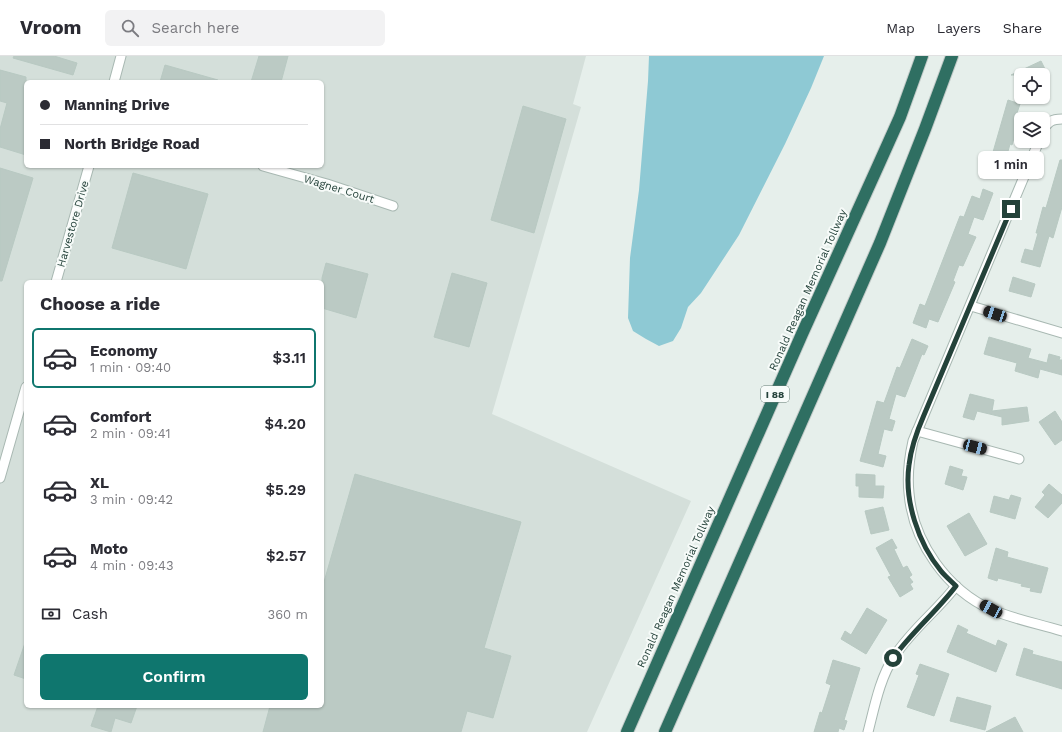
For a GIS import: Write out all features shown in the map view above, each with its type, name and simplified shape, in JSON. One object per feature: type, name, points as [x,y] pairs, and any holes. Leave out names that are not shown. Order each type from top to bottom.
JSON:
[{"type":"highway","name":"Ronald Reagan Memorial Tollway","points":[[627,732],[802,334],[900,117],[922,56]]},
{"type":"highway","points":[[665,732],[874,258],[952,56]]},
{"type":"street","points":[[115,80],[121,56]]},
{"type":"street","points":[[1050,122],[1056,119],[1062,119]]},
{"type":"street","points":[[1036,148],[913,441],[908,466],[909,494],[913,518],[921,538],[941,571],[956,586],[974,600],[991,609],[1062,631]]},
{"type":"street","name":"Harvestore Drive","points":[[57,280],[88,168]]},
{"type":"street","name":"Wagner Court","points":[[270,168],[327,184],[393,206]]},
{"type":"street","points":[[970,306],[1062,333]]},
{"type":"street","points":[[0,478],[24,394]]},
{"type":"street","points":[[917,431],[1019,459]]},
{"type":"street","points":[[868,732],[886,672],[893,658],[914,632],[956,586]]},
{"type":"shaded area","points":[[0,56],[586,56],[573,104],[581,107],[492,414],[691,501],[587,732],[0,732]]},
{"type":"water","points":[[649,56],[824,56],[785,144],[739,235],[701,293],[688,307],[681,328],[673,341],[659,346],[633,331],[628,318],[630,258],[639,190]]},
{"type":"building","points":[[14,56],[54,56],[77,63],[73,75],[13,58]]},
{"type":"building","points":[[259,56],[288,56],[282,80],[252,80]]},
{"type":"building","points":[[1041,61],[1044,68],[1026,68]]},
{"type":"building","points":[[165,65],[218,80],[161,80]]},
{"type":"building","points":[[0,70],[26,77],[26,80],[24,80],[24,154],[0,147],[0,129],[7,103],[0,101]]},
{"type":"building","points":[[1008,100],[1014,102],[1014,104],[1020,104],[1017,112],[1014,112],[1014,138],[1012,145],[1010,144],[1001,177],[981,171],[985,157],[991,159]]},
{"type":"building","points":[[523,106],[566,119],[534,233],[491,220]]},
{"type":"building","points":[[1060,160],[1062,160],[1062,207],[1053,238],[1049,236],[1040,267],[1021,262],[1025,249],[1033,251],[1043,207],[1046,208]]},
{"type":"building","points":[[0,168],[33,178],[2,281],[0,281]]},
{"type":"building","points":[[133,173],[208,194],[186,269],[112,248]]},
{"type":"building","points":[[983,189],[993,193],[983,220],[974,217],[968,234],[976,237],[963,266],[959,265],[953,281],[955,282],[938,322],[929,319],[926,328],[913,323],[920,304],[925,306],[960,216],[964,217],[972,196],[980,199]]},
{"type":"building","points":[[326,263],[368,274],[356,318],[324,309],[324,280],[322,280]]},
{"type":"building","points":[[452,273],[487,283],[469,347],[434,337]]},
{"type":"building","points":[[1013,277],[1035,284],[1031,297],[1009,291]]},
{"type":"building","points":[[989,337],[1031,349],[1028,358],[1047,363],[1049,354],[1060,357],[1059,360],[1062,360],[1062,375],[1040,369],[1038,378],[1015,371],[1017,363],[984,354]]},
{"type":"building","points":[[912,339],[928,346],[924,355],[922,354],[905,397],[896,394],[889,419],[895,421],[892,431],[884,429],[878,454],[886,456],[883,467],[860,461],[877,401],[884,403],[897,367],[900,368]]},
{"type":"building","points":[[970,394],[994,400],[992,411],[1027,407],[1029,421],[1002,425],[1002,417],[977,411],[974,420],[963,417]]},
{"type":"building","points":[[1055,411],[1062,422],[1062,440],[1055,445],[1039,422]]},
{"type":"building","points":[[950,466],[963,470],[961,476],[967,477],[963,490],[945,484]]},
{"type":"building","points":[[355,474],[521,522],[484,648],[511,656],[493,718],[467,711],[461,732],[263,732],[269,708],[324,708],[324,582]]},
{"type":"building","points":[[856,474],[875,475],[875,486],[884,486],[883,498],[859,497],[859,486],[856,486]]},
{"type":"building","points":[[1049,484],[1062,495],[1062,503],[1048,518],[1035,507],[1045,495],[1042,492]]},
{"type":"building","points":[[1011,495],[1021,498],[1015,519],[990,512],[994,496],[1009,500]]},
{"type":"building","points":[[883,507],[889,530],[871,534],[865,511]]},
{"type":"building","points":[[969,513],[987,544],[965,556],[947,526]]},
{"type":"building","points":[[892,539],[897,548],[894,549],[903,568],[907,566],[912,575],[909,577],[913,582],[910,584],[913,589],[900,597],[888,577],[891,576],[876,548]]},
{"type":"building","points":[[996,548],[1008,552],[1007,557],[1048,568],[1041,593],[1030,591],[1031,588],[1021,586],[1022,584],[998,578],[997,581],[988,578]]},
{"type":"building","points":[[867,608],[887,620],[866,654],[841,639],[845,631],[851,635]]},
{"type":"building","points":[[958,625],[968,630],[966,633],[996,646],[998,640],[1007,644],[996,672],[947,652]]},
{"type":"building","points":[[24,646],[24,678],[14,675]]},
{"type":"building","points":[[1024,648],[1033,651],[1032,654],[1062,662],[1062,689],[1016,675]]},
{"type":"building","points":[[833,660],[860,668],[844,720],[847,721],[844,730],[839,728],[838,732],[814,732],[831,685],[826,683]]},
{"type":"building","points":[[920,664],[949,674],[934,716],[907,707],[919,675],[916,674]]},
{"type":"building","points":[[957,697],[991,706],[985,730],[950,721]]},
{"type":"building","points":[[97,708],[136,708],[131,723],[115,718],[111,732],[91,726]]},
{"type":"building","points":[[1015,717],[1023,732],[986,732]]},
{"type":"route","points":[[893,658],[903,644],[956,586],[941,571],[921,538],[913,518],[908,484],[908,466],[913,441],[1011,209]]}]
